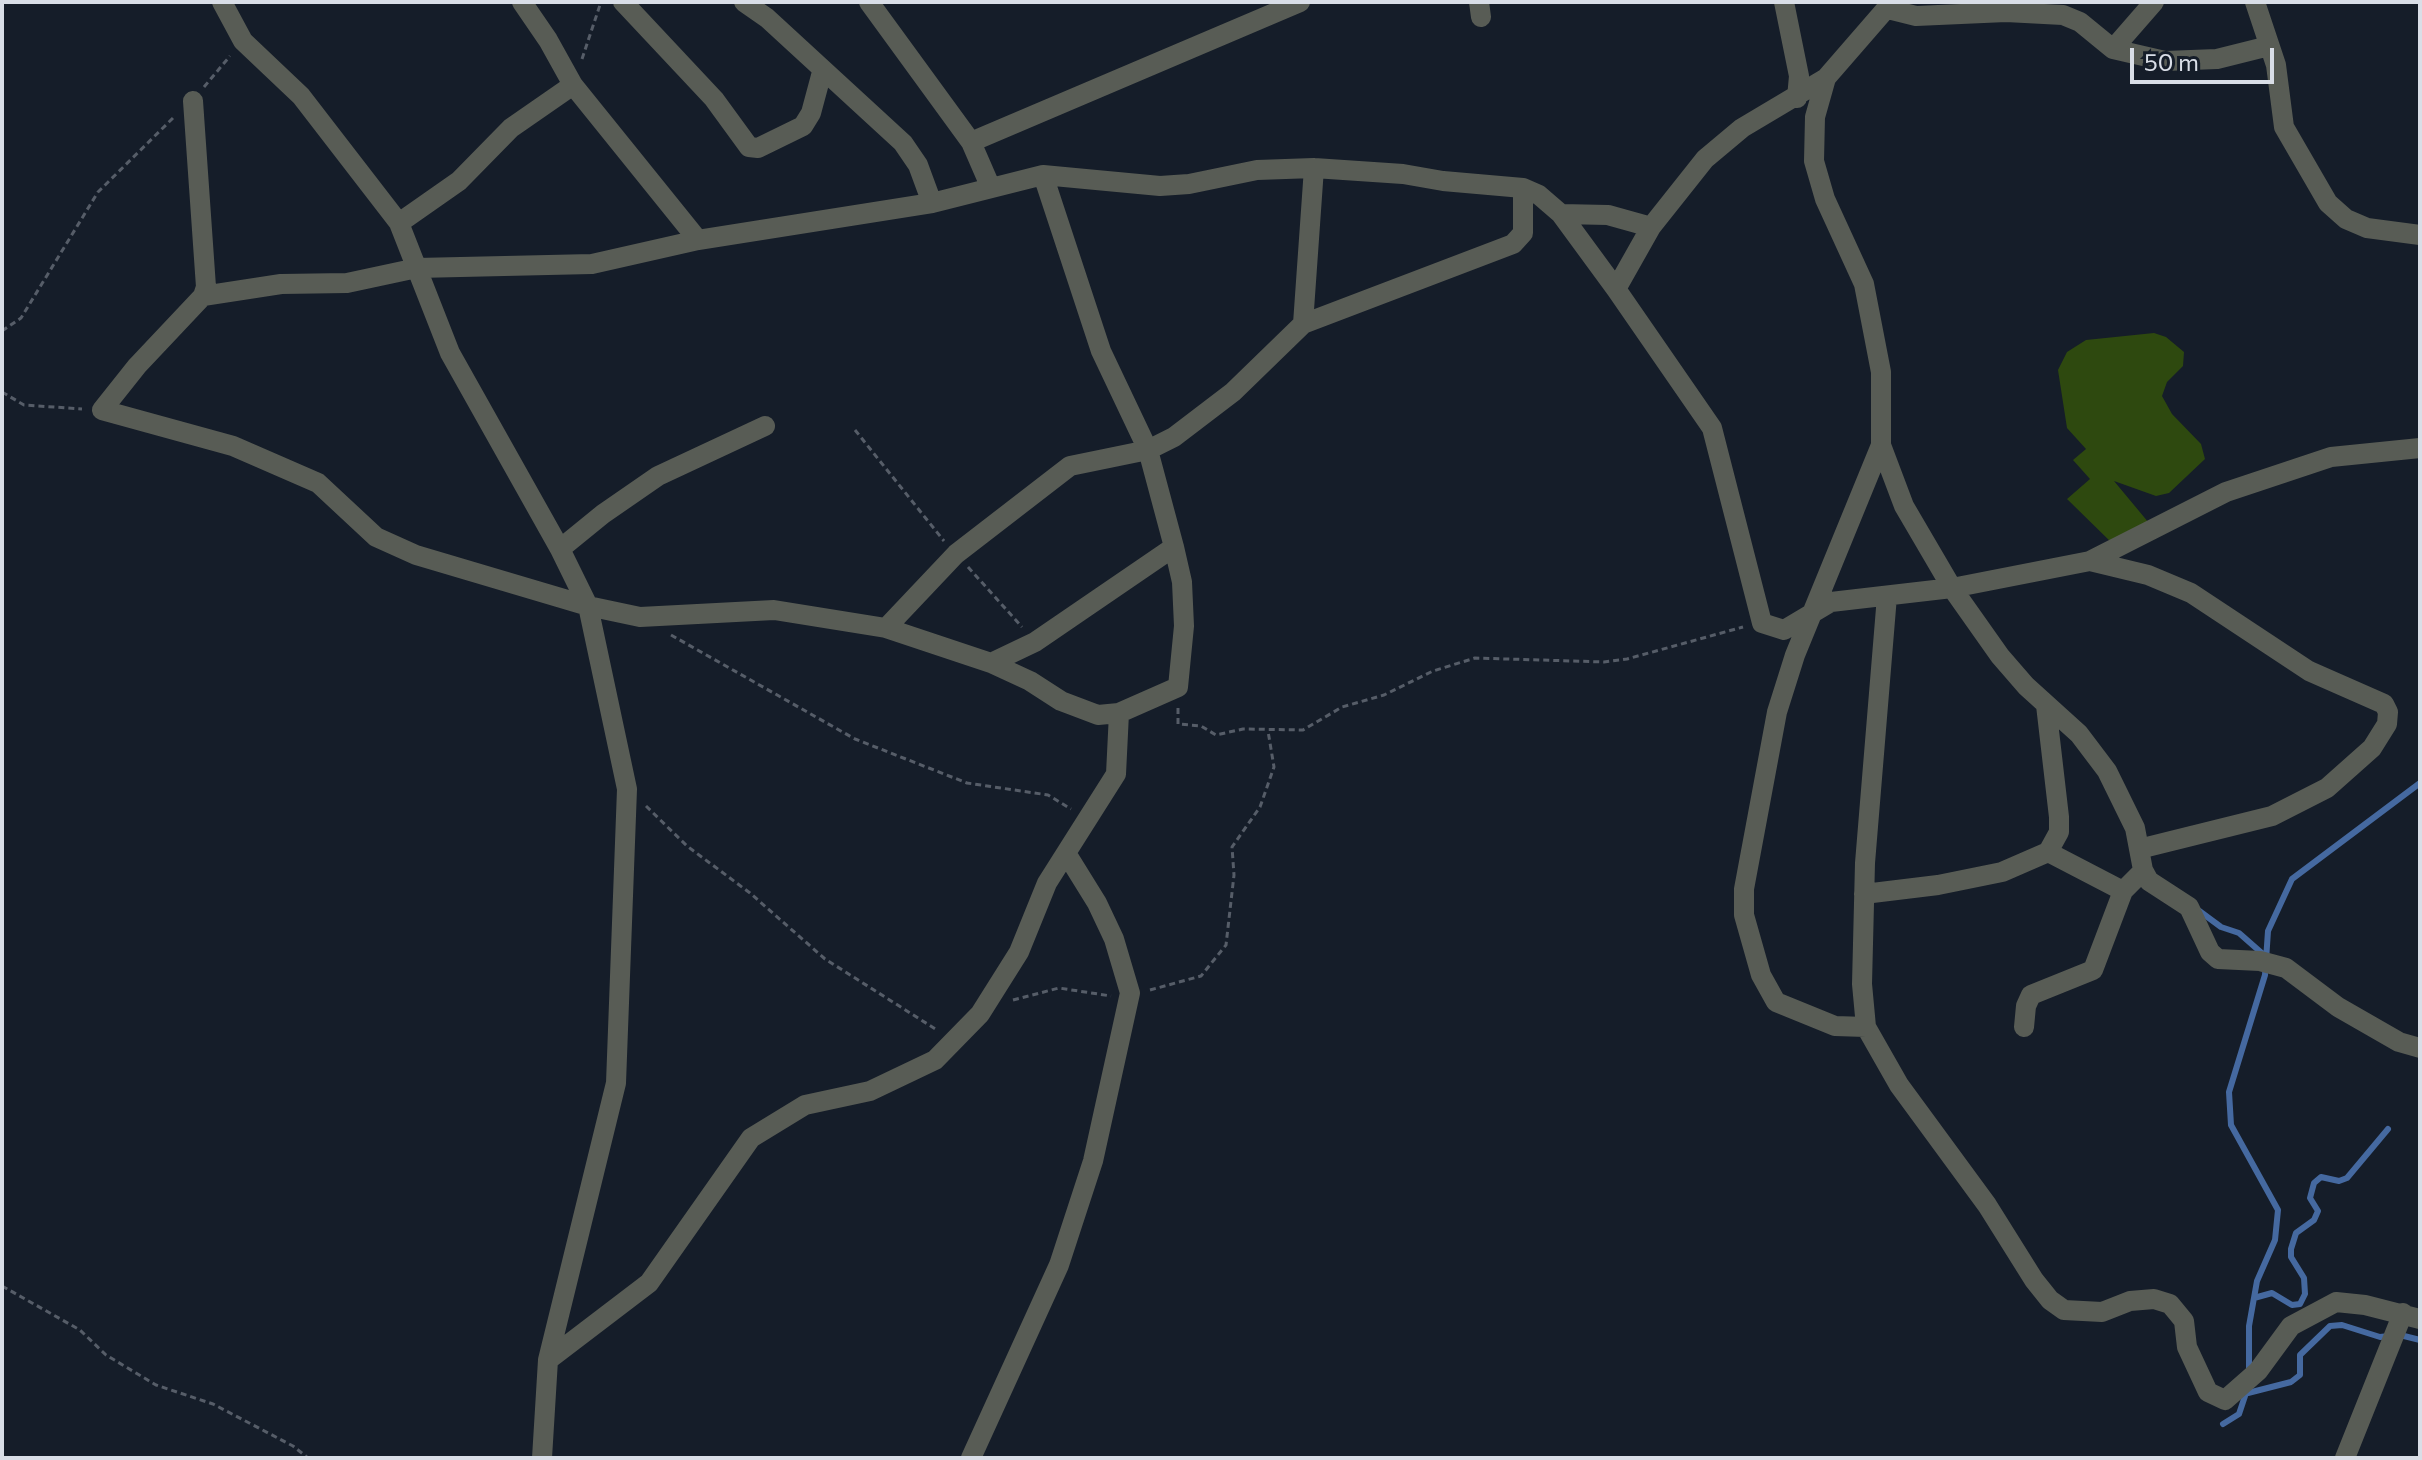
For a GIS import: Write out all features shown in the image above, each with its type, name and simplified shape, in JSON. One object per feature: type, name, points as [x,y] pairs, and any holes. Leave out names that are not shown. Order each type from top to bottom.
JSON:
[{"type":"street","points":[[222,2],[243,41],[301,96],[399,223],[450,353],[560,549],[588,606],[627,789],[616,1083],[548,1360],[542,1458]]},
{"type":"street","points":[[522,2],[573,85],[698,240]]},
{"type":"street","points":[[623,2],[714,99],[749,147],[758,148],[803,126],[811,113],[822,72]]},
{"type":"street","points":[[744,2],[767,18],[911,153],[932,203]]},
{"type":"street","points":[[869,2],[971,142],[991,188]]},
{"type":"street","points":[[971,142],[1300,2]]},
{"type":"street","points":[[1784,2],[1799,76],[1797,98]]},
{"type":"street","points":[[2113,49],[2154,2]]},
{"type":"street","points":[[2255,2],[2276,65],[2284,127],[2328,203],[2346,219],[2367,228],[2420,235]]},
{"type":"street","points":[[1616,289],[1651,227],[1705,159],[1742,128],[1826,78],[1890,6],[1916,16],[2006,12],[2063,15],[2080,22],[2113,49],[2165,61],[2194,61],[2269,46]]},
{"type":"street","points":[[1826,78],[1815,117],[1814,161],[1825,199],[1864,284],[1881,372],[1881,445],[1915,529],[2000,656],[2046,705],[2079,734],[2107,771],[2135,828],[2143,871],[2149,881],[2189,907],[2204,943],[2218,959],[2260,961],[2286,968],[2338,1007],[2399,1042],[2420,1048]]},
{"type":"street","points":[[399,223],[459,181],[511,128],[573,85]]},
{"type":"street","points":[[193,101],[206,287],[203,296],[137,366],[102,410],[233,446],[318,483],[376,537],[416,555],[588,606],[640,617],[774,610],[886,628],[991,663],[1077,709],[1098,715],[1119,713],[1178,687],[1184,626],[1182,582],[1148,450],[1101,351],[1043,175]]},
{"type":"street","points":[[203,296],[281,284],[347,283],[417,268],[592,264],[698,240],[932,203],[1043,175],[1160,186],[1189,184],[1257,170],[1314,168],[1523,188],[1539,195],[1561,214],[1712,428],[1762,623],[1784,630],[1792,628],[1814,609],[1831,602],[1952,588],[2090,561],[2188,510],[2277,474],[2331,457],[2420,448]]},
{"type":"street","points":[[1303,324],[1314,168]]},
{"type":"street","points":[[886,628],[956,554],[1070,466],[1148,450],[1174,437],[1233,392],[1303,324],[1513,244],[1523,233],[1523,188]]},
{"type":"street","points":[[1561,214],[1608,215],[1651,227]]},
{"type":"street","points":[[560,549],[658,476],[765,426]]},
{"type":"street","points":[[1866,1027],[1835,1026],[1776,1002],[1761,975],[1744,915],[1744,889],[1777,712],[1814,609],[1881,445]]},
{"type":"street","points":[[991,663],[1035,642],[1174,547]]},
{"type":"street","points":[[2090,561],[2148,575],[2191,593],[2309,671],[2384,704],[2388,712],[2387,724],[2372,748],[2327,788],[2272,816],[2139,849]]},
{"type":"street","points":[[1887,596],[1864,894],[1862,984],[1866,1027],[1907,1096],[1987,1205],[2023,1265],[2050,1300],[2064,1310],[2102,1312],[2130,1301],[2154,1299],[2170,1304],[2184,1321],[2187,1347],[2197,1372],[2208,1392],[2217,1399],[2232,1397],[2258,1371],[2291,1326],[2312,1312],[2336,1302],[2411,1316],[2345,1458]]},
{"type":"street","points":[[1864,894],[2002,872],[2048,852],[2059,832],[2059,817],[2046,705]]},
{"type":"street","points":[[548,1360],[649,1283],[751,1138],[805,1105],[870,1091],[935,1060],[980,1014],[1019,952],[1047,883],[1116,774],[1119,713]]},
{"type":"street","points":[[2048,852],[2123,891]]},
{"type":"street","points":[[971,1458],[1059,1265],[1093,1161],[1130,993],[1114,939],[1097,903],[1066,853]]},
{"type":"street","points":[[2024,1027],[2026,1006],[2031,995],[2093,970],[2123,891],[2143,871]]},
{"type":"path","points":[[573,85],[601,2]]},
{"type":"path","points":[[2,331],[21,318],[98,192],[146,142],[193,101],[243,41]]},
{"type":"path","points":[[2,392],[24,405],[102,410]]},
{"type":"path","points":[[640,617],[855,739],[967,783],[1048,795],[1087,818]]},
{"type":"path","points":[[1178,724],[1201,726],[1216,735],[1243,729],[1303,730],[1342,707],[1384,695],[1433,671],[1475,658],[1604,662],[1627,659],[1762,623]]},
{"type":"path","points":[[980,1014],[1018,998],[1059,988],[1111,996],[1201,976],[1226,945],[1234,875],[1232,847],[1260,807],[1274,767],[1268,731]]},
{"type":"path","points":[[627,789],[687,846],[750,893],[825,959],[954,1040]]},
{"type":"path","points":[[2,1286],[80,1330],[106,1355],[156,1385],[213,1404],[293,1446],[308,1458]]},
{"type":"green space","points":[[2154,333],[2166,337],[2184,352],[2183,366],[2167,382],[2162,396],[2172,414],[2201,444],[2205,459],[2169,493],[2156,496],[2114,481],[2154,529],[2116,547],[2067,499],[2090,479],[2073,460],[2086,449],[2067,428],[2058,370],[2067,352],[2086,340]]},
{"type":"waterway","points":[[2249,1371],[2249,1326],[2257,1281],[2275,1240],[2278,1210],[2231,1125],[2229,1092],[2265,975],[2268,931],[2292,879],[2420,783]]},
{"type":"waterway","points":[[2198,910],[2221,927],[2239,933],[2264,955]]},
{"type":"waterway","points":[[2254,1298],[2272,1293],[2292,1305],[2300,1304],[2305,1294],[2304,1278],[2291,1257],[2291,1249],[2296,1233],[2314,1220],[2318,1211],[2310,1198],[2314,1183],[2321,1177],[2339,1181],[2347,1178],[2388,1129]]},
{"type":"waterway","points":[[2248,1393],[2291,1382],[2300,1375],[2300,1355],[2330,1326],[2342,1325],[2380,1337],[2389,1336]]},
{"type":"waterway","points":[[2400,1335],[2420,1340]]},
{"type":"waterway","points":[[2223,1424],[2239,1414],[2248,1387]]}]
